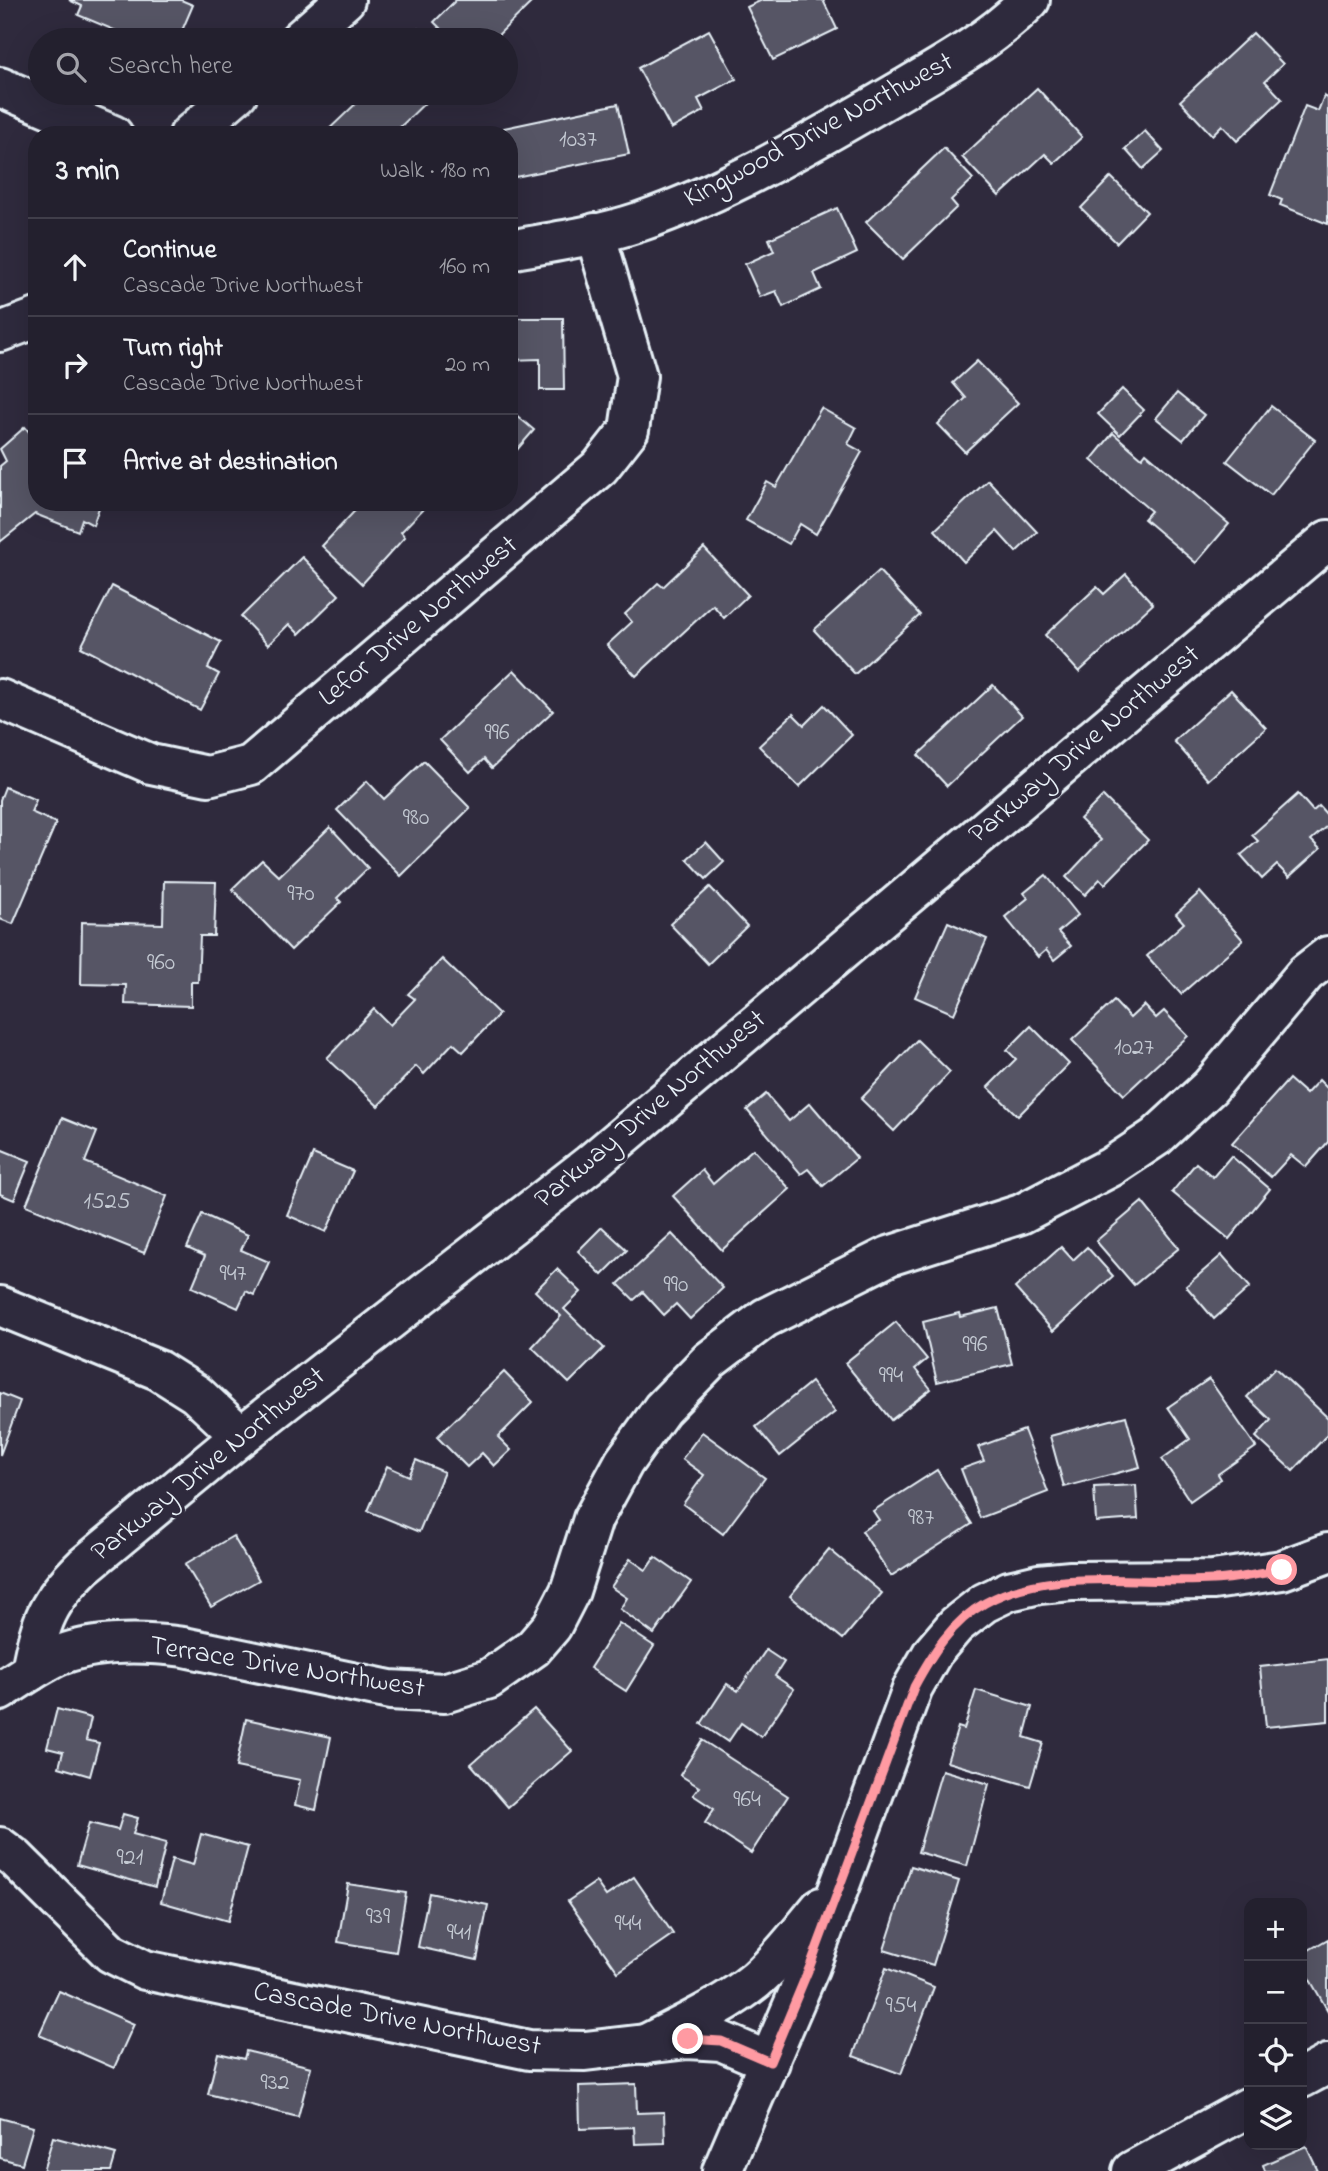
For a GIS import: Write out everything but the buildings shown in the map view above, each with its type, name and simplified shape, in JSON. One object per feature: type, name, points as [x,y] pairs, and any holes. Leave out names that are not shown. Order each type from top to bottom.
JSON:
[{"type":"street","points":[[313,28],[345,0]]},
{"type":"street","name":"Kingwood Drive Northwest","points":[[518,248],[636,223],[671,210],[814,140],[971,50],[1030,0]]},
{"type":"street","points":[[0,87],[28,99]]},
{"type":"street","points":[[42,105],[92,126]]},
{"type":"street","points":[[200,126],[224,105]]},
{"type":"street","name":"Lefor Drive Northwest","points":[[0,699],[151,764],[208,776],[251,765],[600,467],[629,430],[637,376],[595,233]]},
{"type":"street","points":[[0,332],[28,321]]},
{"type":"street","name":"Parkway Drive Northwest","points":[[15,1681],[37,1639],[46,1613],[63,1586],[84,1566],[241,1436],[590,1164],[1328,540]]},
{"type":"street","name":"Terrace Drive Northwest","points":[[15,1681],[60,1655],[86,1649],[154,1643],[390,1690],[444,1693],[489,1679],[534,1648],[552,1626],[570,1591],[593,1519],[624,1462],[662,1409],[710,1360],[765,1318],[889,1256],[1021,1214],[1111,1167],[1156,1137],[1210,1087],[1306,974],[1328,956]]},
{"type":"street","points":[[0,1306],[158,1370],[196,1394],[241,1436]]},
{"type":"street","points":[[722,2171],[810,1966],[914,1687],[933,1652],[956,1625],[984,1603],[1009,1591],[1039,1584],[1072,1581],[1213,1580],[1282,1570],[1328,1552]]},
{"type":"street","name":"Cascade Drive Northwest","points":[[0,1847],[15,1858],[111,1953],[145,1970],[529,2050],[585,2051],[688,2039],[721,2041],[770,2062]]},
{"type":"street","points":[[644,2045],[729,2000],[755,1980],[780,1957],[840,1884]]},
{"type":"street","points":[[1307,2075],[1328,2064]]},
{"type":"street","points":[[1132,2171],[1244,2110]]},
{"type":"route","points":[[688,2039],[721,2041],[770,2062],[810,1966],[914,1687],[933,1652],[956,1625],[984,1603],[1009,1591],[1039,1584],[1072,1581],[1213,1580],[1282,1570]]}]
